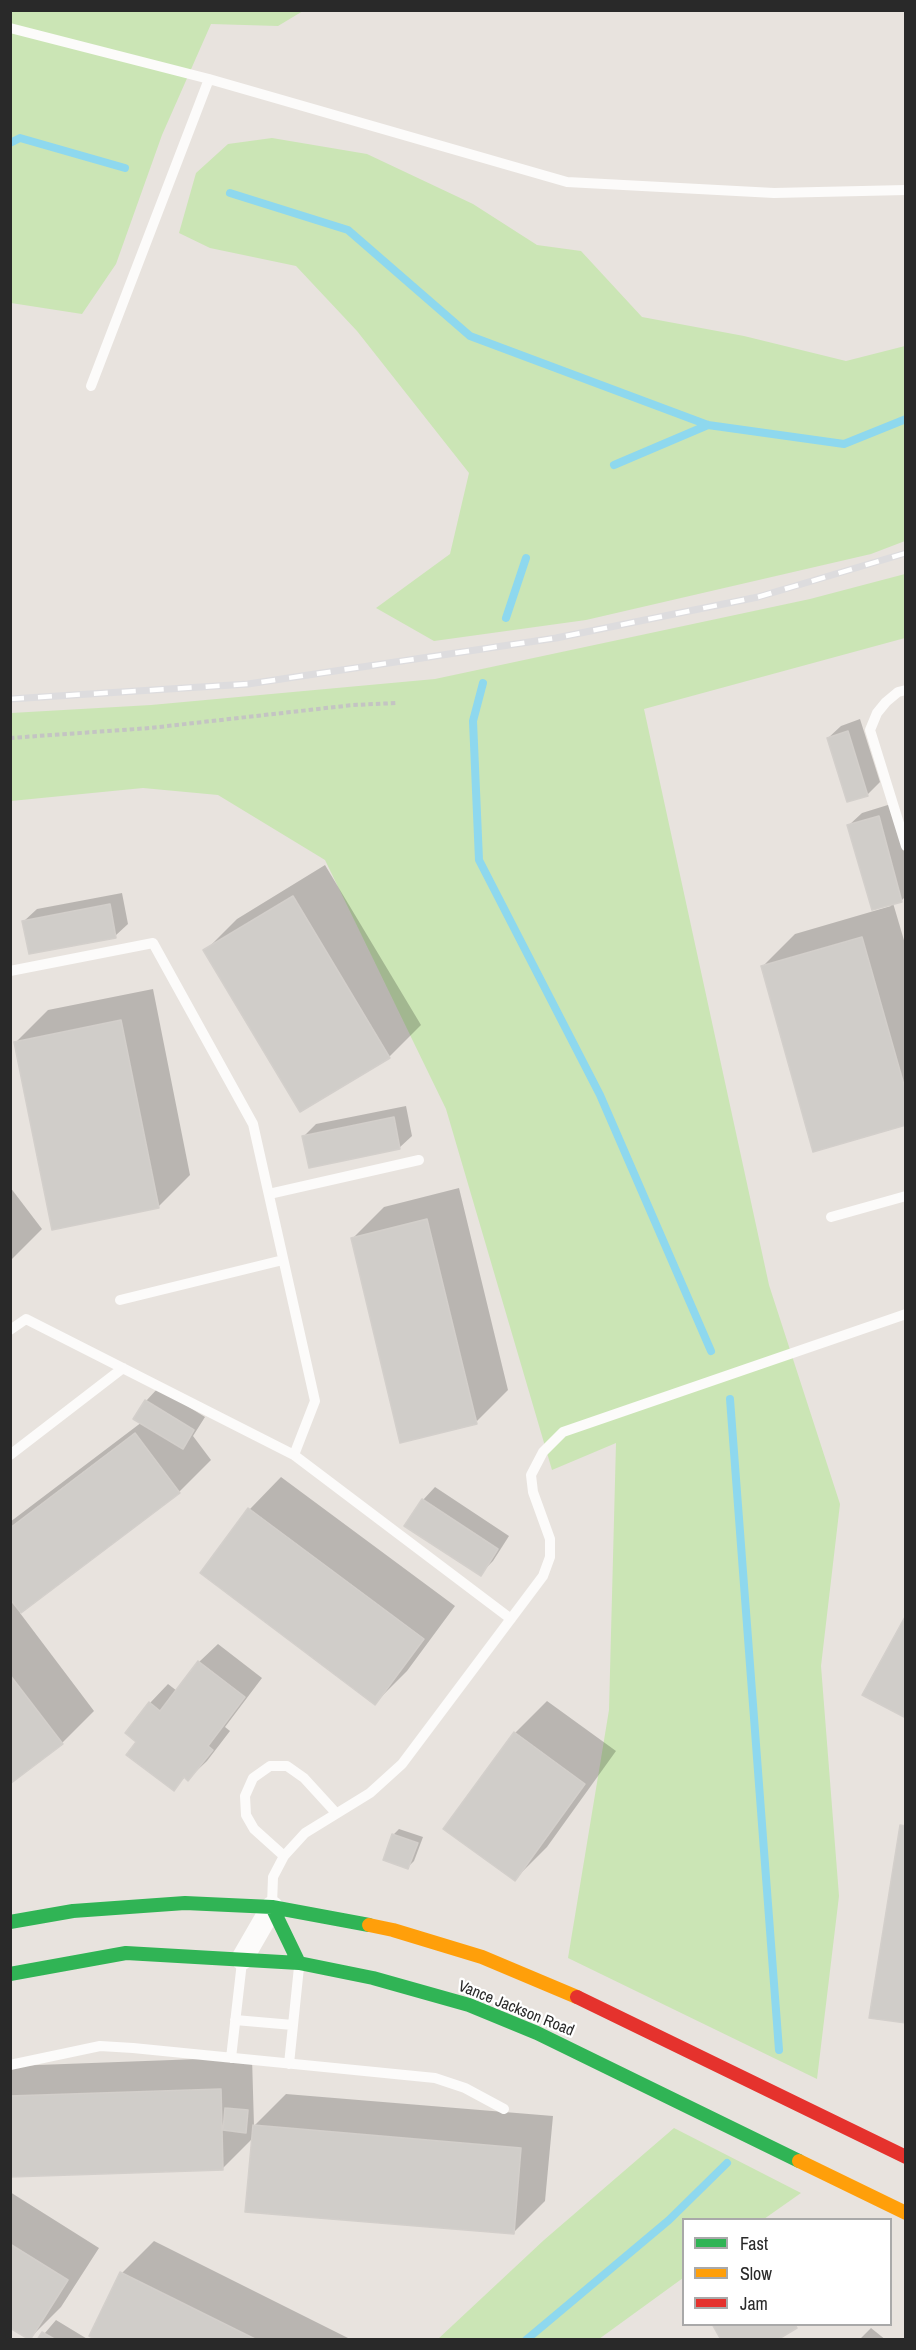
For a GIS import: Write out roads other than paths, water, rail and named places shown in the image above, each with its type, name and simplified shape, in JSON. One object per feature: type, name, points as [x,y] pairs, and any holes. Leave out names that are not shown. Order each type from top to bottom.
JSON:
[{"type":"main road","name":"Vance Jackson Road","points":[[10,1922],[73,1911],[185,1903],[272,1907],[393,1930],[482,1957],[568,1993],[906,2157]]},
{"type":"main road","points":[[272,1907],[299,1963]]},
{"type":"main road","name":"Vance Jackson Road","points":[[10,1974],[126,1953],[299,1963],[384,1981],[469,2005],[518,2025],[906,2212]]},
{"type":"street","points":[[242,1959],[272,1907]]},
{"type":"lane","points":[[10,28],[208,79],[567,182],[774,193],[906,189]]},
{"type":"lane","points":[[91,386],[208,79]]},
{"type":"lane","points":[[906,690],[898,692],[886,702],[877,713],[870,730],[906,846]]},
{"type":"lane","points":[[10,971],[153,943],[253,1124],[315,1401],[294,1455]]},
{"type":"lane","points":[[269,1194],[419,1160]]},
{"type":"lane","points":[[831,1217],[906,1196]]},
{"type":"lane","points":[[120,1300],[283,1260]]},
{"type":"lane","points":[[272,1907],[273,1877],[284,1856],[305,1833],[370,1793],[402,1764],[543,1576],[550,1557],[550,1539],[533,1492],[531,1475],[543,1452],[563,1432],[906,1314]]},
{"type":"lane","points":[[10,1330],[26,1318],[294,1455],[511,1619]]},
{"type":"lane","points":[[10,1455],[123,1368]]},
{"type":"lane","points":[[284,1856],[254,1829],[246,1815],[245,1796],[253,1778],[270,1766],[287,1766],[304,1778],[336,1813]]},
{"type":"lane","points":[[231,2058],[242,1959]]},
{"type":"lane","points":[[289,2064],[299,1963]]},
{"type":"lane","points":[[235,2020],[293,2025]]},
{"type":"lane","points":[[10,2065],[100,2046],[435,2078],[465,2088],[504,2109]]},
{"type":"waterway","points":[[10,143],[20,138],[125,168]]},
{"type":"waterway","points":[[230,193],[348,230],[470,336],[708,425],[844,444],[906,419]]},
{"type":"waterway","points":[[614,465],[708,425]]},
{"type":"waterway","points":[[506,618],[526,558]]},
{"type":"waterway","points":[[483,683],[473,721],[479,860],[600,1095],[711,1351]]},
{"type":"waterway","points":[[730,1399],[779,2050]]},
{"type":"waterway","points":[[526,2340],[669,2220],[727,2163]]},
{"type":"railway","points":[[10,699],[248,684],[556,638],[758,597],[906,553]]}]
